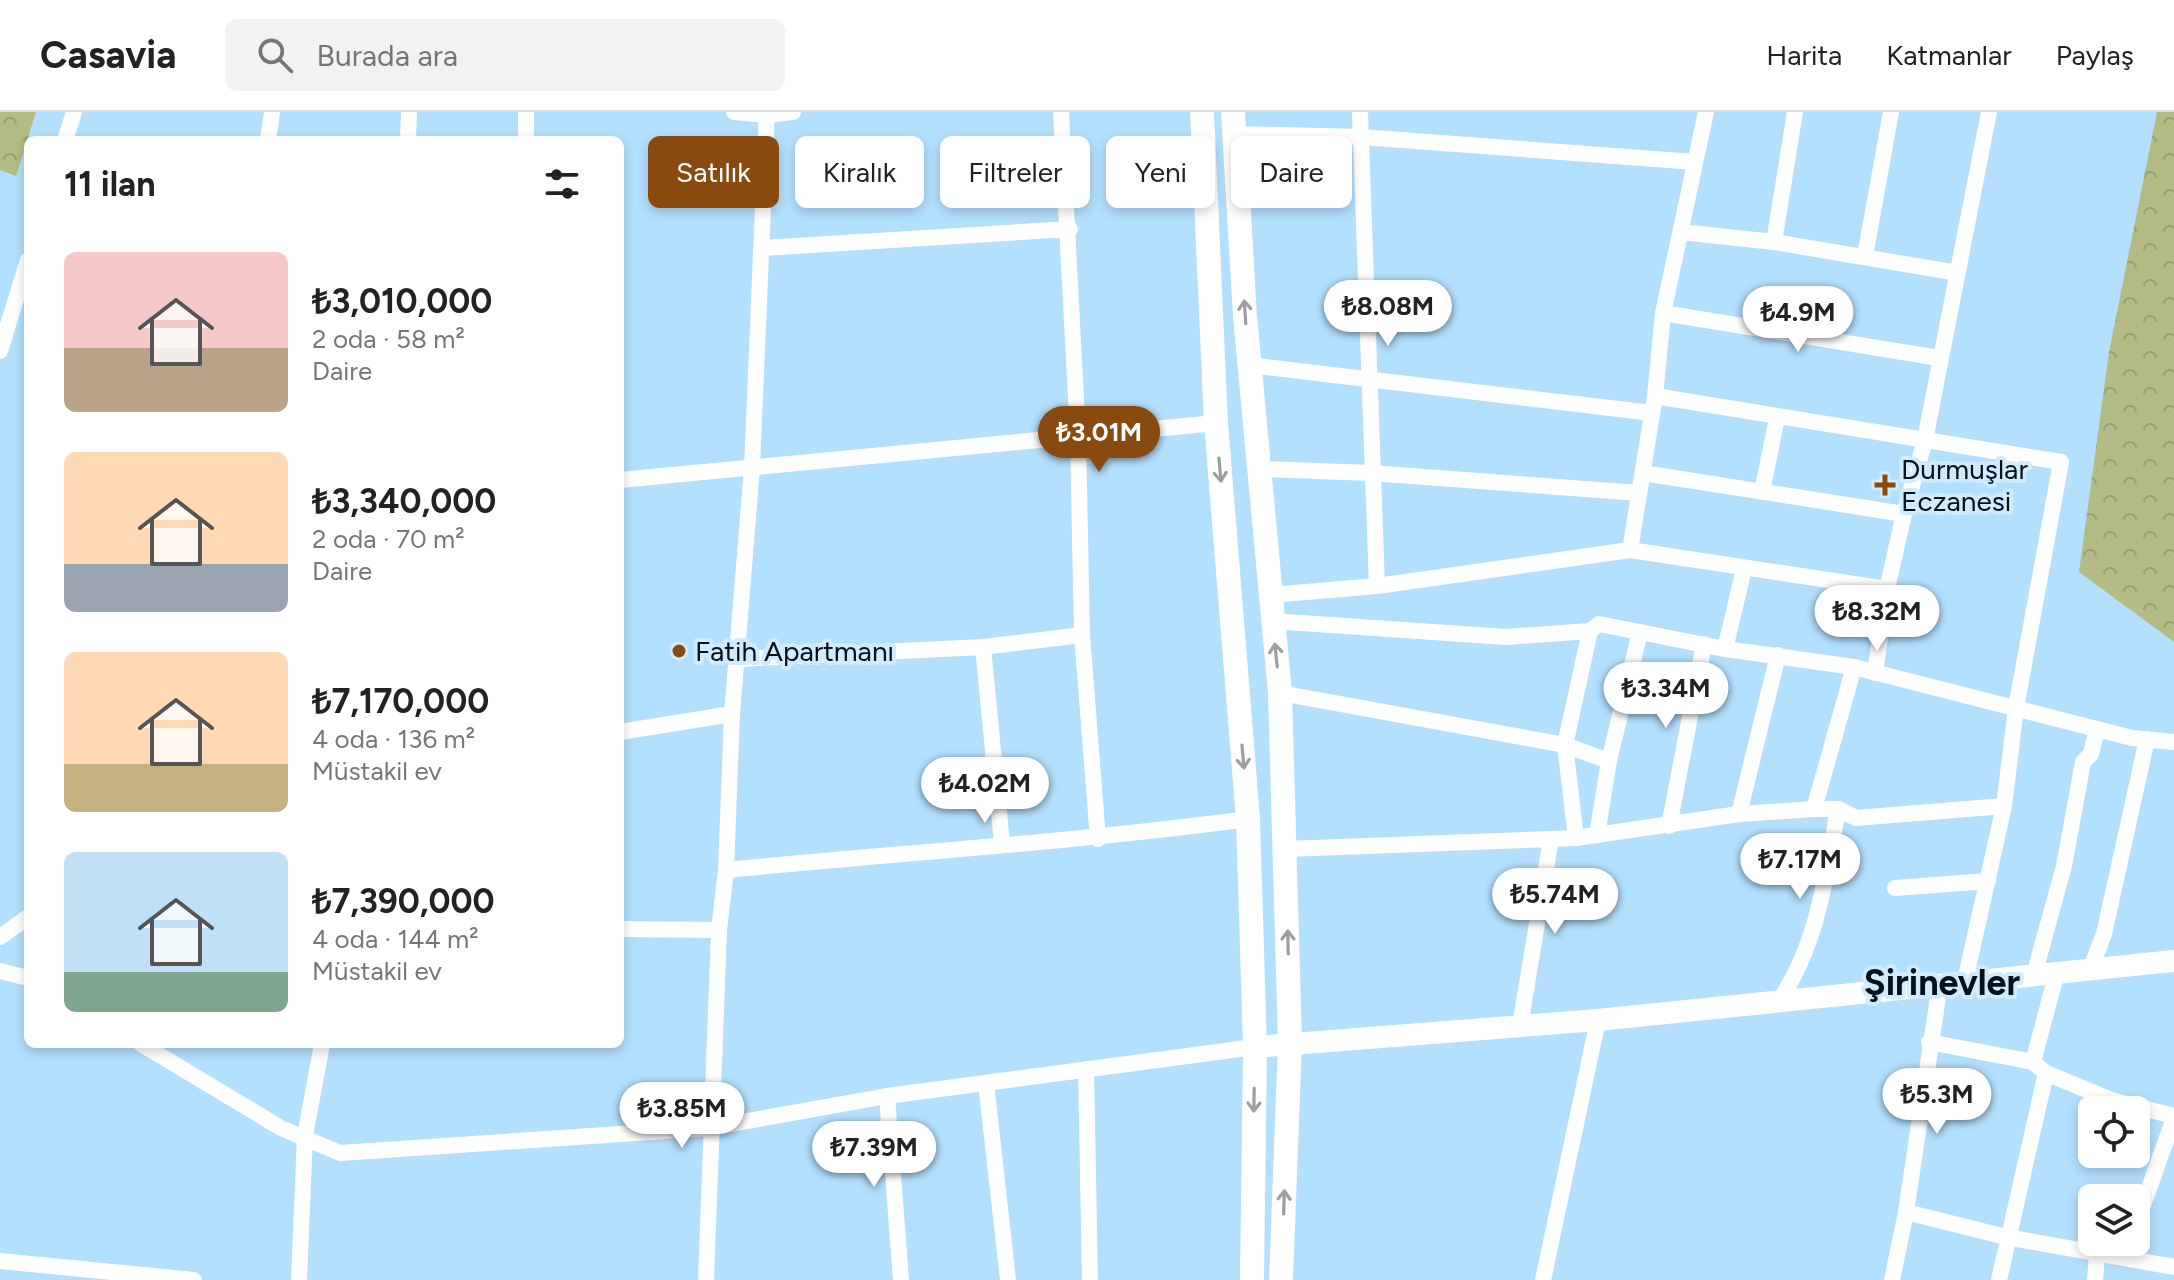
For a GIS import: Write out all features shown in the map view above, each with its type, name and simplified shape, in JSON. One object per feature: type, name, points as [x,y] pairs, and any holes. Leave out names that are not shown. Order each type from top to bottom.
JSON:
[{"type":"main road","points":[[1202,112],[1216,423],[1248,819],[1255,1047],[1252,1280]]},
{"type":"main road","points":[[1234,123],[1249,365],[1280,693],[1290,1042],[1281,1280]]},
{"type":"street","points":[[66,136],[74,112]]},
{"type":"street","points":[[269,136],[272,112]]},
{"type":"street","points":[[408,136],[409,112]]},
{"type":"street","points":[[526,112],[526,136]]},
{"type":"street","points":[[734,112],[793,112]]},
{"type":"street","points":[[1061,112],[1070,229],[1082,635],[1098,839]]},
{"type":"street","points":[[1360,112],[1377,586]]},
{"type":"street","points":[[1630,550],[1655,396],[1663,313],[1706,112]]},
{"type":"street","points":[[1774,242],[1795,112]]},
{"type":"street","points":[[1865,256],[1891,112]]},
{"type":"street","points":[[1875,673],[1887,589],[1925,440],[1989,112]]},
{"type":"street","points":[[706,1280],[709,1128],[719,930],[726,870],[732,714],[752,468],[766,114]]},
{"type":"street","points":[[1234,123],[1361,137],[1695,162]]},
{"type":"street","points":[[762,248],[1070,229]]},
{"type":"street","points":[[1681,232],[1774,242],[1958,273]]},
{"type":"street","points":[[0,351],[24,273]]},
{"type":"street","points":[[1663,313],[1939,358]]},
{"type":"street","points":[[1249,365],[1652,413]]},
{"type":"street","points":[[1655,396],[2061,462],[2016,708],[2004,806],[1965,981]]},
{"type":"street","points":[[1762,492],[1777,418]]},
{"type":"street","points":[[624,480],[1216,423]]},
{"type":"street","points":[[1260,469],[1371,473],[1639,493]]},
{"type":"street","points":[[1643,473],[1904,514]]},
{"type":"street","points":[[1271,595],[1377,586],[1630,550],[1887,589]]},
{"type":"street","points":[[1725,649],[1744,569]]},
{"type":"street","points":[[1272,621],[1506,637],[1590,631],[1599,624],[1725,649],[1854,667],[2097,729],[2174,742]]},
{"type":"street","points":[[1576,838],[1565,745],[1590,631]]},
{"type":"street","points":[[1597,835],[1609,761],[1640,632]]},
{"type":"street","points":[[737,659],[983,647],[1082,635]]},
{"type":"street","points":[[1669,826],[1704,644]]},
{"type":"street","points":[[983,647],[1002,844]]},
{"type":"street","points":[[1739,814],[1778,655]]},
{"type":"street","points":[[1814,809],[1854,667]]},
{"type":"street","points":[[1280,693],[1565,745],[1609,761]]},
{"type":"street","points":[[624,731],[732,714]]},
{"type":"street","points":[[2034,975],[2067,853],[2083,762],[2091,754],[2097,729]]},
{"type":"street","points":[[2090,970],[2104,934],[2147,739]]},
{"type":"street","points":[[1286,849],[1576,838],[1739,814],[1814,809],[1838,809],[1856,818],[2004,806]]},
{"type":"street","points":[[1779,1001],[1797,975],[1817,918],[1838,809]]},
{"type":"street","points":[[726,870],[1002,844],[1098,839],[1248,819]]},
{"type":"street","points":[[1520,1026],[1551,839]]},
{"type":"street","points":[[1895,888],[1988,881]]},
{"type":"street","points":[[0,937],[24,920]]},
{"type":"street","points":[[624,929],[719,930]]},
{"type":"street","points":[[148,1048],[281,1128],[340,1153],[709,1128],[887,1096],[1290,1042],[1598,1020],[2174,961]]},
{"type":"street","points":[[0,971],[24,977]]},
{"type":"street","points":[[1999,1280],[2057,972]]},
{"type":"street","points":[[1892,1280],[1906,1212],[1940,984]]},
{"type":"street","points":[[1543,1280],[1598,1020]]},
{"type":"street","points":[[1929,1042],[2039,1067],[2111,1100],[2174,1117],[2150,1185]]},
{"type":"street","points":[[299,1280],[305,1136],[321,1048]]},
{"type":"street","points":[[1086,1069],[1090,1280]]},
{"type":"street","points":[[986,1083],[1008,1280]]},
{"type":"street","points":[[887,1096],[901,1280]]},
{"type":"street","points":[[1906,1212],[2006,1237],[2078,1250]]},
{"type":"street","points":[[2095,1280],[2097,1256]]},
{"type":"street","points":[[2144,1256],[2174,1267]]},
{"type":"street","points":[[0,1261],[194,1280]]},
{"type":"green space","points":[[0,112],[36,112],[28,136],[24,136],[24,150],[16,176],[0,170]]},
{"type":"green space","points":[[2157,112],[2174,112],[2174,642],[2079,572],[2109,352]]},
{"type":"place","name":"Durmuşlar Eczanesi","points":[[1885,485]]},
{"type":"place","name":"Fatih Apartmanı","points":[[679,651]]},
{"type":"district","name":"Şirinevler","points":[[1942,982]]}]
